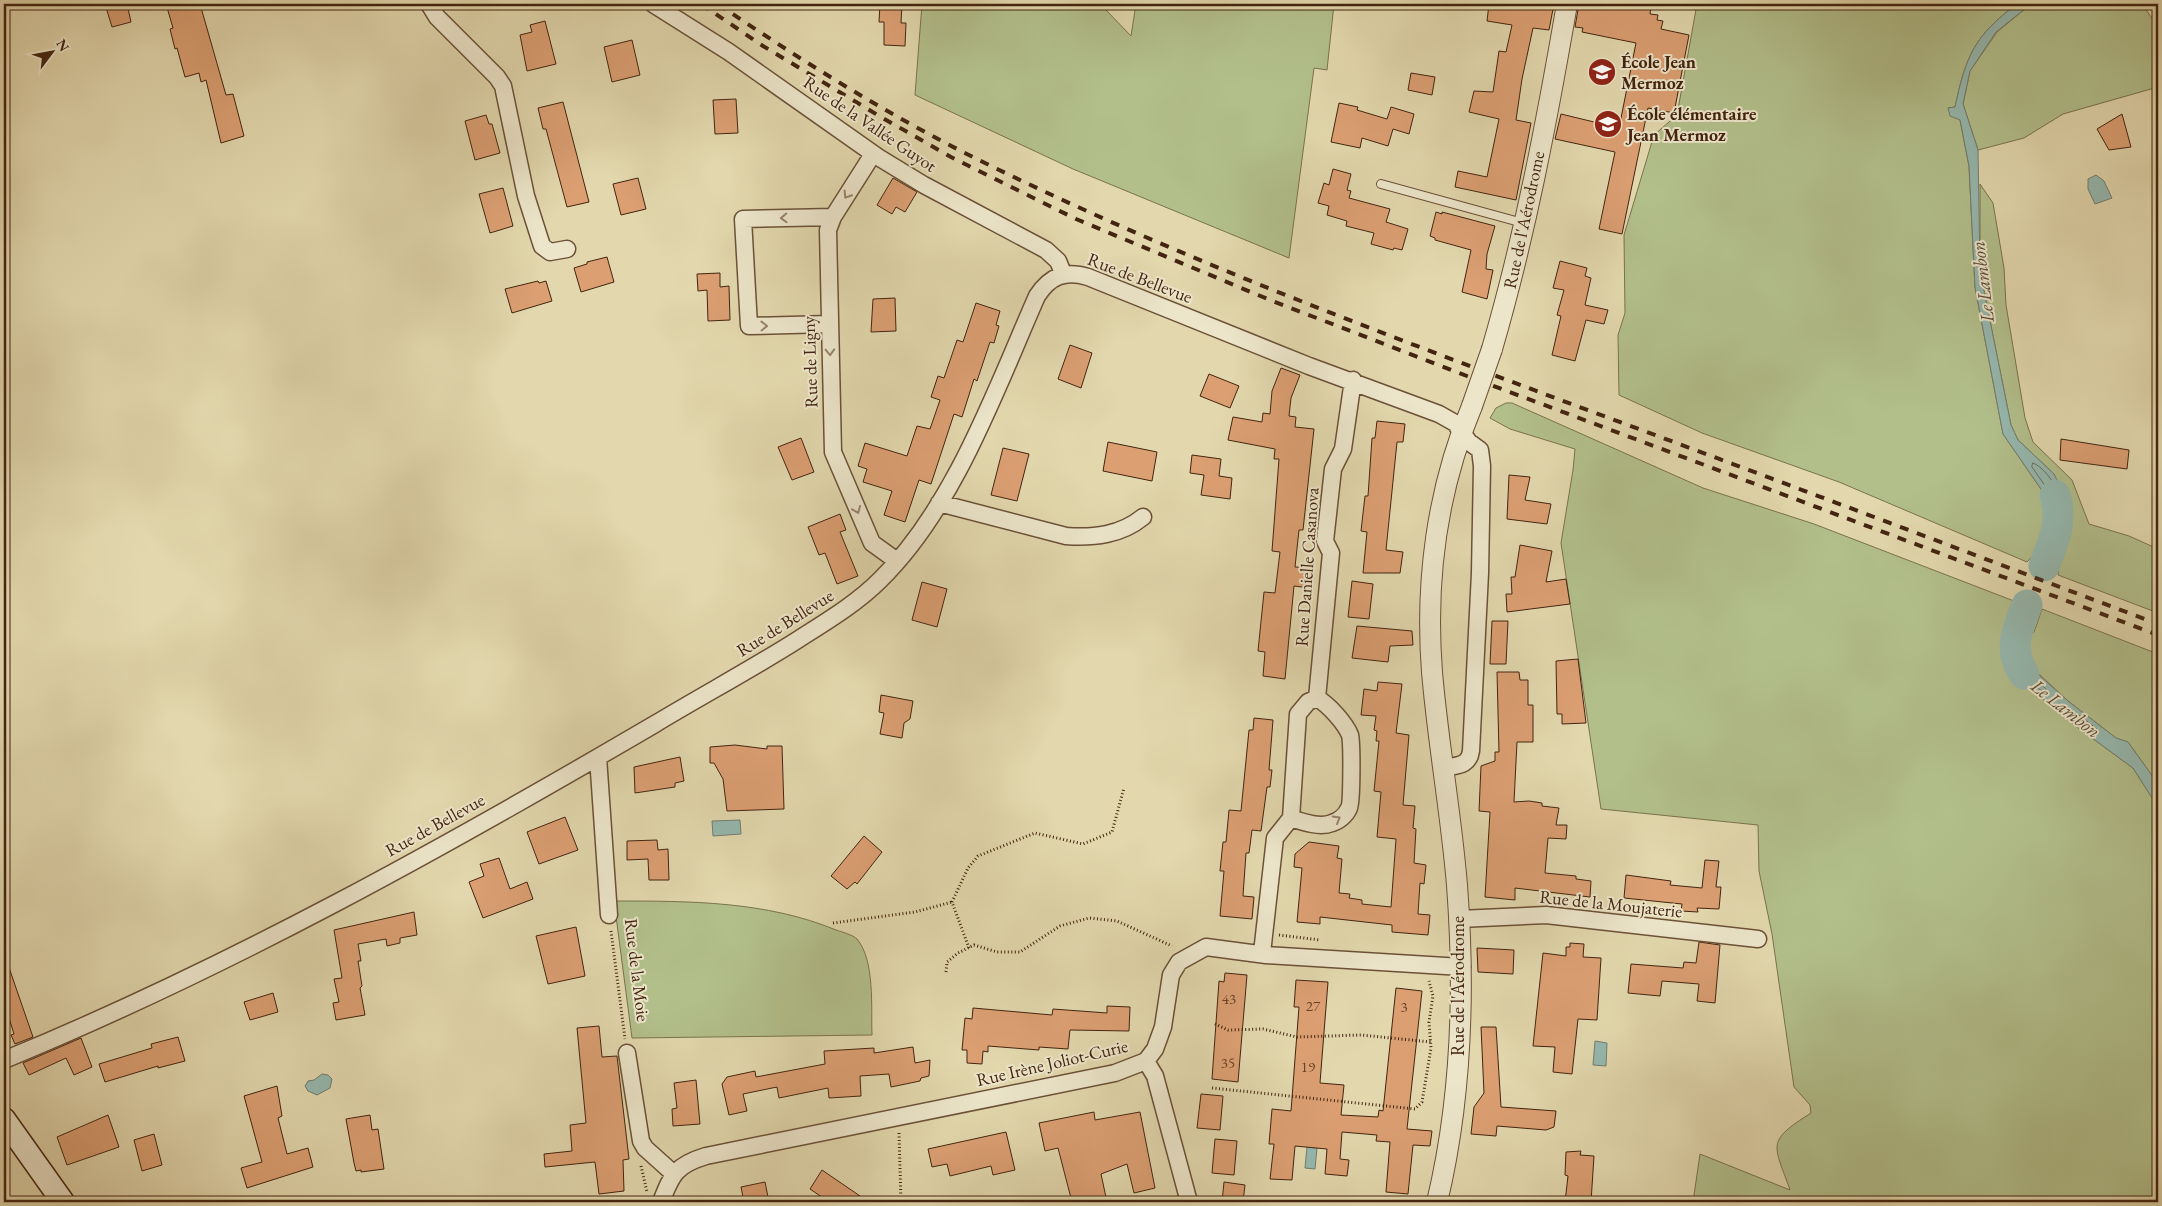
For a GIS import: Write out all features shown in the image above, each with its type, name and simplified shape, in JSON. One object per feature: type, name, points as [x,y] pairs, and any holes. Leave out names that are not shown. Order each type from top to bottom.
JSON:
[{"type":"main road","points":[[4,1119],[63,1202]]},
{"type":"street","points":[[429,4],[437,17],[497,77],[503,86],[526,196],[542,246],[550,252],[567,249]]},
{"type":"street","name":"Rue de la Vallée Guyot","points":[[653,4],[729,52],[873,154],[924,185],[1046,250],[1058,260],[1063,273]]},
{"type":"street","name":"Rue de l'Aérodrome","points":[[1437,1202],[1454,1109],[1460,1034],[1462,967],[1444,768],[1432,671],[1431,582],[1442,500],[1462,430],[1492,349],[1516,263],[1567,4]]},
{"type":"street","name":"Rue de Ligny","points":[[873,154],[833,217],[828,230],[833,452],[872,543],[898,561]]},
{"type":"street","points":[[829,324],[749,326],[743,220],[833,217]]},
{"type":"street","name":"Rue de Bellevue","points":[[4,1060],[100,1018],[307,918],[598,757],[830,620],[880,581],[916,538],[939,503],[967,452],[1037,296],[1047,283],[1063,273],[1075,273],[1088,277],[1309,366],[1352,380],[1439,414],[1455,423],[1462,430]]},
{"type":"street","name":"Rue Danielle Casanova","points":[[1317,698],[1331,553],[1325,541],[1333,469],[1343,449],[1352,380]]},
{"type":"street","points":[[1444,768],[1466,763],[1470,759],[1472,750],[1480,573],[1482,466],[1480,450],[1469,442],[1462,430]]},
{"type":"street","points":[[939,503],[1066,536],[1080,537],[1124,530],[1143,517]]},
{"type":"street","points":[[1262,953],[1266,933],[1275,838],[1291,818],[1298,714],[1308,702],[1317,698],[1325,703],[1349,733],[1352,743],[1350,807],[1344,816],[1333,823],[1306,822],[1291,818]]},
{"type":"street","name":"Rue de la Moie","points":[[598,757],[609,915]]},
{"type":"street","name":"Rue de la Moujaterie","points":[[1459,919],[1546,916],[1758,940]]},
{"type":"street","name":"Rue Irène Joliot-Curie","points":[[661,1202],[674,1174],[689,1161],[706,1156],[898,1125],[1115,1073],[1146,1061],[1155,1049],[1163,1027],[1171,975],[1179,962],[1206,947],[1262,953],[1462,967]]},
{"type":"street","points":[[627,1052],[638,1133],[645,1148],[674,1174]]},
{"type":"street","points":[[1146,1061],[1155,1076],[1188,1198]]},
{"type":"lane","points":[[1381,184],[1523,223]]},
{"type":"path","points":[[2149,4],[2158,17]]},
{"type":"path","points":[[969,948],[952,902],[968,868],[978,856],[1035,833],[1083,844],[1112,832],[1124,788]]},
{"type":"path","points":[[833,922],[915,912],[952,902]]},
{"type":"path","name":"Rue de la Moie","points":[[609,915],[627,1052]]},
{"type":"path","points":[[946,972],[947,962],[974,945],[997,952],[1020,952],[1060,926],[1089,918],[1117,921],[1173,947]]},
{"type":"path","points":[[1266,933],[1325,941]]},
{"type":"path","points":[[1168,951],[1179,943]]},
{"type":"path","points":[[1212,1088],[1416,1109],[1422,1102],[1431,1042],[1432,996],[1428,982],[1430,965]]},
{"type":"path","points":[[1215,1024],[1228,1030],[1263,1029],[1297,1037],[1361,1035],[1431,1042]]},
{"type":"path","points":[[898,1125],[908,1130]]},
{"type":"path","points":[[889,1134],[898,1125]]},
{"type":"path","points":[[898,1125],[901,1202]]},
{"type":"path","points":[[645,1148],[639,1155],[647,1193]]},
{"type":"green space","points":[[922,4],[1106,4],[1106,10],[1131,36],[1136,4],[1334,4],[1327,70],[1314,68],[1289,258],[1073,169],[915,95]]},
{"type":"green space","points":[[1697,4],[2017,4],[1981,37],[1968,60],[1955,107],[1948,108],[1960,120],[1969,166],[1975,287],[2003,434],[2043,492],[2051,535],[2027,562],[1839,482],[1702,433],[1619,395],[1618,335],[1625,313],[1624,235],[1654,135],[1677,115]]},
{"type":"green space","points":[[2031,4],[2142,4],[2158,27],[2158,87],[2063,114],[2024,138],[1978,150],[1963,104],[1970,71],[1997,32]]},
{"type":"green space","points":[[1980,184],[1993,203],[2004,268],[2006,305],[2025,418],[2033,442],[2072,480],[2089,524],[2129,536],[2158,549],[2158,613],[2058,575],[2061,540],[2070,529],[2054,474],[2018,440],[2011,425],[1980,271]]},
{"type":"green space","points":[[1506,403],[1512,403],[1703,488],[1814,524],[2014,601],[2006,649],[2009,664],[2024,683],[2077,727],[2133,768],[2158,807],[2158,1202],[1693,1202],[1700,1154],[1790,1190],[1777,1153],[1777,1145],[1786,1131],[1811,1113],[1810,1105],[1794,1087],[1772,934],[1759,871],[1758,825],[1601,809],[1561,543],[1575,449],[1510,429],[1490,418],[1496,408]]},
{"type":"green space","points":[[2042,609],[2158,654],[2158,784],[2128,742],[2116,738],[2068,701],[2025,661],[2024,638],[2034,632]]},
{"type":"green space","points":[[614,901],[670,901],[755,908],[809,920],[853,936],[863,948],[867,959],[872,998],[872,1035],[632,1038]]},
{"type":"water","points":[[2017,4],[2031,4],[1996,32],[1970,71],[1963,104],[1978,150],[1980,271],[2011,425],[2018,440],[2054,474],[2070,506],[2070,529],[2061,540],[2051,535],[2043,492],[2003,434],[1975,287],[1969,166],[1960,120],[1950,116],[1948,108],[1955,107],[1968,60],[1981,37]]},
{"type":"water","points":[[2096,175],[2104,181],[2112,198],[2095,204],[2088,189],[2088,179]]},
{"type":"water","points":[[2008,631],[2024,638],[2025,661],[2030,667],[2068,701],[2116,738],[2128,742],[2158,784],[2158,807],[2133,768],[2077,727],[2024,683],[2009,664],[2006,649]]},
{"type":"water","points":[[740,820],[741,834],[713,836],[712,821]]},
{"type":"water","points":[[1595,1041],[1607,1043],[1606,1066],[1593,1065]]},
{"type":"water","points":[[322,1074],[328,1075],[332,1079],[330,1088],[317,1095],[308,1091],[305,1086],[308,1081],[314,1080]]},
{"type":"water","points":[[1307,1147],[1317,1148],[1315,1169],[1305,1168]]},
{"type":"building","points":[[105,4],[127,4],[131,22],[112,27]]},
{"type":"building","points":[[166,4],[200,4],[226,95],[233,94],[244,136],[221,143],[206,80],[201,82],[199,73],[185,77],[177,48],[175,49],[170,29],[173,28]]},
{"type":"building","points":[[880,4],[902,4],[901,23],[906,23],[905,46],[884,45],[884,22],[879,22]]},
{"type":"building","points":[[1489,4],[1554,4],[1549,30],[1533,28],[1522,79],[1516,120],[1531,123],[1516,200],[1455,187],[1458,171],[1487,177],[1499,119],[1469,112],[1474,91],[1493,92],[1499,51],[1506,52],[1512,25],[1487,21]]},
{"type":"building","points":[[1579,4],[1623,9],[1624,4],[1651,7],[1650,14],[1658,15],[1657,20],[1663,21],[1661,29],[1689,35],[1674,113],[1648,108],[1622,234],[1599,229],[1615,152],[1555,139],[1561,114],[1619,128],[1636,43],[1582,32],[1583,28],[1575,27]]},
{"type":"building","points":[[545,21],[556,64],[527,71],[520,35],[532,32],[530,25]]},
{"type":"building","points":[[632,40],[640,75],[612,82],[604,47]]},
{"type":"building","points":[[1411,73],[1435,77],[1432,95],[1408,90]]},
{"type":"building","points":[[736,99],[738,133],[715,134],[713,100]]},
{"type":"building","points":[[563,102],[589,202],[567,207],[546,129],[543,129],[538,108]]},
{"type":"building","points":[[1339,103],[1358,107],[1357,110],[1387,119],[1391,107],[1414,114],[1409,134],[1393,129],[1388,146],[1362,138],[1360,148],[1331,142]]},
{"type":"building","points":[[2122,114],[2131,147],[2109,150],[2097,129]]},
{"type":"building","points":[[486,115],[489,124],[492,124],[500,153],[475,160],[465,121]]},
{"type":"building","points":[[1333,169],[1351,174],[1347,190],[1351,191],[1349,198],[1390,209],[1386,222],[1408,229],[1402,250],[1394,248],[1393,250],[1371,244],[1374,233],[1346,226],[1347,221],[1327,215],[1329,206],[1318,203],[1324,183],[1329,185]]},
{"type":"building","points":[[638,178],[646,209],[621,215],[613,184]]},
{"type":"building","points":[[893,178],[917,192],[905,212],[896,207],[892,214],[877,205]]},
{"type":"building","points":[[503,188],[513,226],[490,233],[479,194]]},
{"type":"building","points":[[1436,212],[1495,226],[1487,254],[1486,269],[1493,270],[1487,299],[1462,292],[1471,250],[1435,240],[1435,238],[1430,236]]},
{"type":"building","points":[[607,257],[614,282],[581,292],[574,268],[587,264],[587,262]]},
{"type":"building","points":[[1560,261],[1587,268],[1585,276],[1591,278],[1585,305],[1608,310],[1604,324],[1586,320],[1575,361],[1552,355],[1561,316],[1557,315],[1564,290],[1553,288]]},
{"type":"building","points":[[720,273],[720,287],[729,286],[730,320],[708,321],[707,290],[698,291],[697,274]]},
{"type":"building","points":[[538,281],[539,283],[546,281],[552,301],[512,313],[505,289]]},
{"type":"building","points":[[895,298],[896,331],[871,332],[873,299]]},
{"type":"building","points":[[976,303],[1000,311],[996,325],[999,326],[994,343],[990,342],[977,381],[974,379],[962,417],[954,414],[931,484],[919,480],[905,522],[884,515],[892,491],[863,482],[867,469],[858,466],[865,443],[907,456],[917,426],[930,429],[940,400],[931,397],[938,376],[944,378],[957,340],[963,342]]},
{"type":"building","points":[[1070,345],[1092,353],[1081,388],[1058,379]]},
{"type":"building","points":[[1281,368],[1300,375],[1291,398],[1289,416],[1296,417],[1295,427],[1314,429],[1303,530],[1299,530],[1295,567],[1312,568],[1310,588],[1294,586],[1285,679],[1263,676],[1265,652],[1258,651],[1264,592],[1275,593],[1280,552],[1272,551],[1279,459],[1274,459],[1275,449],[1228,440],[1233,417],[1262,422],[1263,413],[1270,414],[1272,391]]},
{"type":"building","points":[[1209,374],[1239,386],[1230,408],[1200,396]]},
{"type":"building","points":[[1377,421],[1405,424],[1403,442],[1397,442],[1386,550],[1403,552],[1400,573],[1363,573],[1367,532],[1361,531],[1365,496],[1368,496],[1372,438],[1375,438]]},
{"type":"building","points":[[801,438],[814,472],[792,480],[778,447]]},
{"type":"building","points":[[2061,439],[2129,450],[2127,469],[2060,460]]},
{"type":"building","points":[[1108,442],[1157,452],[1152,481],[1103,471]]},
{"type":"building","points":[[1003,448],[1029,454],[1017,501],[991,495]]},
{"type":"building","points":[[1192,455],[1221,459],[1219,476],[1232,478],[1230,499],[1201,495],[1204,475],[1190,473]]},
{"type":"building","points":[[1509,475],[1530,477],[1525,500],[1551,504],[1547,524],[1507,519]]},
{"type":"building","points":[[840,514],[846,530],[840,532],[858,576],[837,584],[825,553],[819,555],[808,527]]},
{"type":"building","points":[[1520,545],[1552,551],[1546,582],[1566,579],[1570,604],[1507,612],[1506,594],[1512,594],[1511,577],[1515,577]]},
{"type":"building","points":[[1352,581],[1373,584],[1369,619],[1348,617]]},
{"type":"building","points":[[922,582],[947,589],[937,627],[912,620]]},
{"type":"building","points":[[1492,621],[1508,621],[1506,664],[1490,664]]},
{"type":"building","points":[[1357,626],[1412,631],[1413,645],[1390,646],[1388,662],[1352,658]]},
{"type":"building","points":[[1578,659],[1586,723],[1562,724],[1562,714],[1557,714],[1556,661]]},
{"type":"building","points":[[1497,672],[1519,672],[1520,680],[1528,680],[1528,705],[1533,705],[1533,742],[1517,742],[1514,802],[1529,801],[1542,803],[1542,806],[1559,808],[1556,825],[1567,825],[1566,839],[1548,838],[1545,873],[1576,876],[1576,879],[1591,881],[1590,897],[1515,888],[1515,900],[1485,897],[1490,812],[1479,811],[1481,766],[1495,761],[1495,752],[1499,752]]},
{"type":"building","points":[[1378,682],[1402,684],[1396,733],[1409,735],[1403,805],[1415,806],[1413,828],[1416,829],[1414,863],[1426,865],[1424,884],[1420,883],[1418,914],[1430,915],[1428,935],[1392,932],[1392,925],[1320,917],[1320,924],[1297,922],[1302,868],[1294,867],[1295,854],[1309,842],[1339,846],[1337,858],[1342,859],[1339,893],[1350,894],[1349,898],[1362,900],[1362,904],[1391,907],[1396,839],[1377,837],[1381,792],[1374,791],[1379,741],[1376,741],[1377,731],[1374,730],[1376,716],[1361,715],[1364,689],[1377,691]]},
{"type":"building","points":[[881,695],[913,701],[910,719],[904,723],[902,738],[880,734],[884,713],[879,712]]},
{"type":"building","points":[[1254,718],[1273,720],[1269,770],[1272,770],[1270,787],[1267,787],[1261,831],[1252,830],[1249,853],[1246,853],[1243,896],[1254,897],[1252,919],[1220,916],[1224,871],[1220,871],[1223,842],[1226,842],[1229,810],[1241,811],[1249,730],[1253,730]]},
{"type":"building","points":[[735,745],[767,749],[767,746],[782,746],[784,809],[727,811],[723,779],[714,763],[710,763],[710,747]]},
{"type":"building","points":[[680,757],[684,781],[675,783],[675,787],[635,793],[634,767]]},
{"type":"building","points":[[565,817],[578,850],[539,864],[527,832]]},
{"type":"building","points":[[864,836],[882,852],[857,884],[855,882],[847,889],[831,876]]},
{"type":"building","points":[[657,840],[658,850],[668,849],[669,880],[649,880],[648,859],[627,860],[627,841]]},
{"type":"building","points":[[499,858],[510,889],[527,882],[533,899],[483,918],[469,882],[484,876],[480,864]]},
{"type":"building","points":[[1705,860],[1719,861],[1716,887],[1721,887],[1719,909],[1697,908],[1698,912],[1681,911],[1682,904],[1624,898],[1626,875],[1671,881],[1670,885],[1702,888]]},
{"type":"building","points":[[414,912],[417,935],[400,938],[400,943],[387,946],[386,939],[358,944],[361,961],[358,961],[362,986],[360,988],[365,1015],[336,1020],[333,1003],[339,1002],[334,979],[342,978],[334,930]]},
{"type":"building","points":[[576,927],[585,976],[548,984],[536,936]]},
{"type":"building","points":[[1699,942],[1720,945],[1715,1003],[1697,1001],[1699,984],[1662,981],[1660,996],[1628,993],[1631,964],[1683,968],[1684,962],[1696,963]]},
{"type":"building","points":[[1570,943],[1584,944],[1583,957],[1601,958],[1597,1020],[1578,1019],[1572,1074],[1553,1072],[1555,1047],[1533,1046],[1543,953],[1566,956],[1566,947],[1570,947]]},
{"type":"building","points":[[1477,948],[1514,950],[1513,974],[1478,972]]},
{"type":"building","points":[[4,959],[6,959],[33,1037],[15,1044],[11,1035],[14,1034],[4,1002]]},
{"type":"building","points":[[1225,973],[1247,975],[1238,1082],[1212,1079],[1219,981],[1224,982]]},
{"type":"building","points":[[1296,980],[1328,982],[1320,1083],[1344,1085],[1341,1115],[1378,1117],[1379,1110],[1383,1111],[1396,988],[1422,991],[1407,1129],[1432,1131],[1430,1146],[1413,1145],[1408,1194],[1386,1192],[1390,1142],[1376,1141],[1377,1135],[1342,1132],[1340,1159],[1349,1160],[1347,1176],[1325,1174],[1327,1149],[1295,1146],[1292,1180],[1270,1179],[1274,1144],[1269,1144],[1272,1109],[1291,1111],[1299,1007],[1294,1007]]},
{"type":"building","points":[[273,993],[278,1012],[250,1020],[244,1002]]},
{"type":"building","points":[[1107,1006],[1130,1007],[1129,1031],[1070,1030],[1068,1049],[1039,1047],[1039,1050],[988,1046],[988,1052],[983,1051],[982,1064],[967,1063],[967,1050],[962,1050],[965,1018],[972,1019],[973,1008],[1052,1015],[1053,1009],[1107,1013]]},
{"type":"building","points":[[599,1026],[602,1057],[617,1056],[629,1159],[623,1160],[624,1191],[599,1194],[595,1162],[545,1167],[544,1154],[572,1151],[570,1125],[586,1123],[577,1028]]},
{"type":"building","points":[[1481,1027],[1496,1027],[1501,1107],[1556,1111],[1554,1127],[1546,1130],[1497,1126],[1496,1136],[1471,1134],[1474,1107],[1484,1093]]},
{"type":"building","points":[[178,1037],[185,1061],[158,1068],[158,1066],[105,1082],[99,1064],[152,1048],[151,1044]]},
{"type":"building","points":[[81,1038],[92,1067],[74,1075],[66,1058],[29,1075],[23,1063]]},
{"type":"building","points":[[913,1047],[915,1063],[930,1060],[929,1076],[921,1078],[920,1081],[891,1087],[889,1074],[860,1076],[861,1096],[829,1098],[828,1088],[779,1098],[777,1087],[743,1094],[747,1111],[729,1115],[722,1084],[727,1077],[755,1071],[756,1077],[825,1064],[824,1051],[874,1048],[874,1053]]},
{"type":"building","points":[[696,1080],[700,1124],[673,1126],[672,1109],[677,1108],[674,1083]]},
{"type":"building","points":[[277,1086],[282,1116],[278,1118],[287,1154],[308,1148],[313,1167],[247,1188],[241,1168],[262,1162],[244,1096]]},
{"type":"building","points":[[1201,1094],[1223,1096],[1220,1130],[1197,1128]]},
{"type":"building","points":[[1094,1112],[1095,1120],[1140,1112],[1155,1188],[1134,1193],[1127,1164],[1101,1174],[1107,1202],[1072,1202],[1058,1148],[1045,1151],[1039,1123]]},
{"type":"building","points":[[108,1115],[119,1147],[67,1165],[57,1137]]},
{"type":"building","points":[[370,1115],[372,1130],[378,1129],[384,1169],[356,1171],[346,1119]]},
{"type":"building","points":[[1006,1132],[1015,1170],[993,1175],[991,1166],[950,1176],[947,1164],[932,1167],[928,1149]]},
{"type":"building","points":[[154,1134],[162,1165],[142,1171],[134,1140]]},
{"type":"building","points":[[1215,1139],[1237,1141],[1234,1175],[1212,1173]]},
{"type":"building","points":[[1581,1151],[1580,1155],[1594,1156],[1591,1202],[1565,1202],[1568,1176],[1565,1175],[1566,1152]]},
{"type":"building","points":[[822,1170],[860,1196],[847,1199],[847,1202],[829,1202],[810,1189]]},
{"type":"building","points":[[765,1182],[769,1202],[744,1202],[741,1187]]},
{"type":"building","points":[[1224,1182],[1245,1185],[1243,1202],[1222,1202]]},
{"type":"waterway","name":"Le Lambon","points":[[2044,566],[2058,523],[2055,495]]},
{"type":"waterway","name":"Le Lambon","points":[[2024,674],[2016,657],[2015,648],[2017,631],[2027,605]]},
{"type":"railway","points":[[701,4],[763,46],[881,117],[951,157],[1076,219],[1270,300],[1467,376],[2158,635]]},
{"type":"railway","points":[[718,4],[837,81],[930,135],[1110,222],[1187,255],[1419,347],[2158,624]]},
{"type":"place","name":"École Jean Mermoz","points":[[1602,72]]},
{"type":"place","name":"École élémentaire Jean Mermoz","points":[[1608,124]]}]
